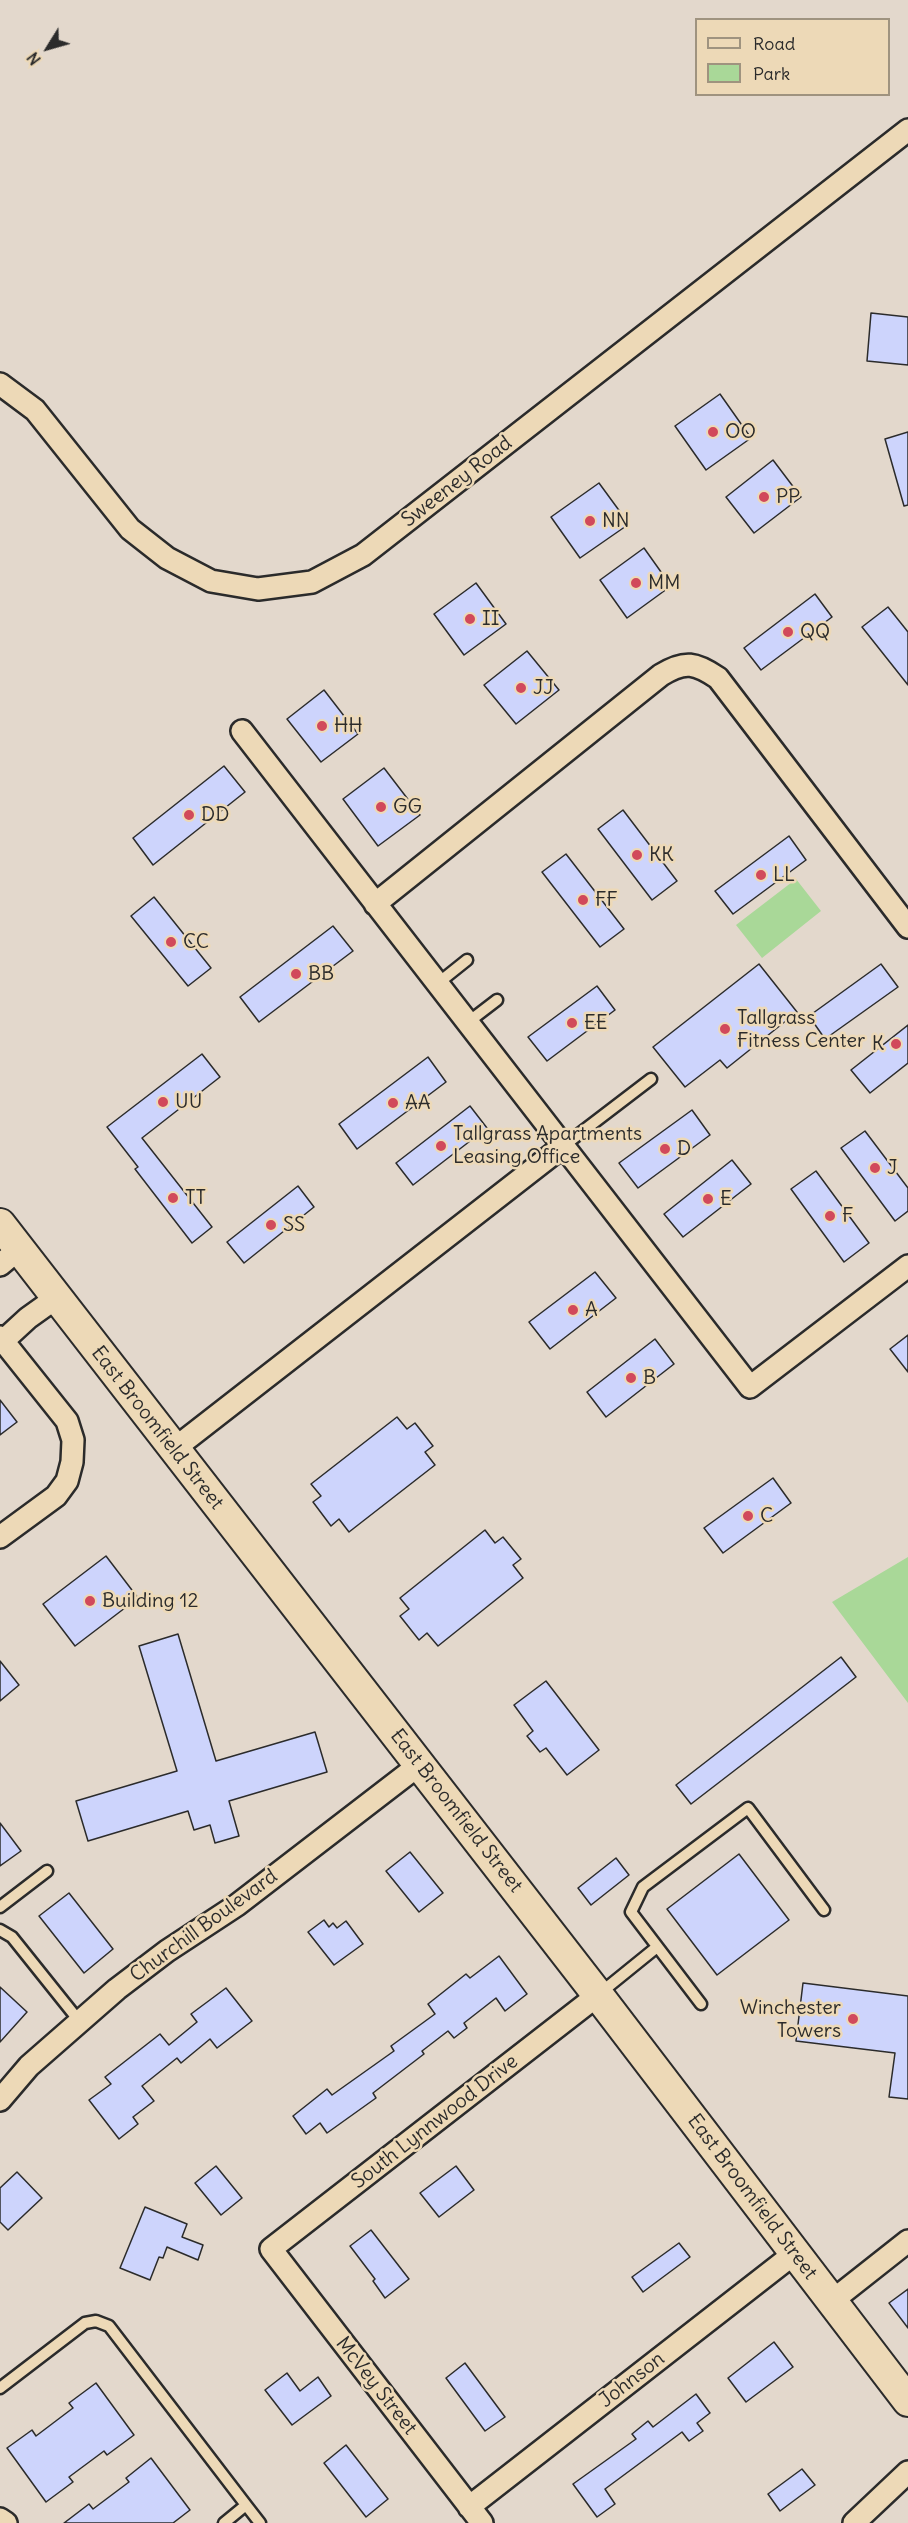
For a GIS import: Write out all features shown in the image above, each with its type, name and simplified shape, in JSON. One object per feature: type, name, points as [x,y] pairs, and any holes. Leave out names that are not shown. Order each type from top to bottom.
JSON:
[{"type":"main road","name":"East Broomfield Street","points":[[0,1224],[9,1257],[56,1298],[598,1995],[908,2401]]},
{"type":"street","name":"Sweeney Road","points":[[0,384],[35,410],[130,529],[167,558],[211,581],[258,589],[312,582],[363,555],[908,130]]},
{"type":"street","points":[[375,904],[662,675],[675,666],[689,664],[701,667],[718,678],[908,927]]},
{"type":"street","points":[[242,731],[750,1387],[908,1266]]},
{"type":"street","points":[[174,1449],[562,1147]]},
{"type":"street","points":[[0,1537],[56,1496],[67,1481],[72,1462],[73,1440],[67,1421],[2,1339],[56,1298]]},
{"type":"street","name":"Churchill Boulevard","points":[[0,2100],[29,2066],[125,1983],[237,1905],[419,1765]]},
{"type":"street","name":"South Lynnwood Drive","points":[[271,2249],[598,1995]]},
{"type":"street","points":[[832,2301],[908,2241]]},
{"type":"street","name":"McVey Street","points":[[271,2249],[475,2515]]},
{"type":"street","name":"Johnson","points":[[475,2515],[795,2253]]},
{"type":"street","points":[[854,2523],[908,2472]]},
{"type":"street","points":[[0,2519],[6,2523]]},
{"type":"lane","points":[[437,984],[467,960]]},
{"type":"lane","points":[[467,1023],[497,1000]]},
{"type":"lane","points":[[562,1147],[651,1079]]},
{"type":"lane","points":[[701,2004],[631,1912],[643,1887],[748,1808],[824,1910]]},
{"type":"lane","points":[[0,1907],[47,1871]]},
{"type":"lane","points":[[0,1930],[12,1937],[80,2022]]},
{"type":"lane","points":[[598,1995],[657,1947]]},
{"type":"lane","points":[[0,2388],[85,2323],[96,2321],[109,2326],[260,2523]]},
{"type":"lane","points":[[224,2523],[246,2505]]},
{"type":"green space","points":[[796,879],[821,911],[762,958],[736,925]]},
{"type":"green space","points":[[908,1557],[908,1703],[832,1602]]},
{"type":"building","points":[[871,313],[908,317],[908,365],[867,361]]},
{"type":"building","name":"OO","points":[[720,394],[751,438],[706,470],[675,426]]},
{"type":"building","points":[[908,432],[908,505],[904,506],[885,439]]},
{"type":"building","name":"PP","points":[[773,460],[801,497],[754,533],[726,497]]},
{"type":"building","name":"NN","points":[[599,483],[629,524],[580,558],[551,517]]},
{"type":"building","name":"MM","points":[[644,548],[671,586],[627,618],[600,580]]},
{"type":"building","name":"II","points":[[476,583],[506,624],[464,655],[434,614]]},
{"type":"building","name":"QQ","points":[[815,594],[832,617],[761,670],[744,648]]},
{"type":"building","points":[[888,607],[908,632],[908,685],[862,627]]},
{"type":"building","name":"JJ","points":[[527,651],[559,690],[516,724],[484,685]]},
{"type":"building","name":"HH","points":[[324,690],[358,734],[321,762],[287,719]]},
{"type":"building","name":"DD","points":[[224,766],[245,792],[153,865],[133,838]]},
{"type":"building","name":"GG","points":[[384,768],[420,815],[378,846],[343,799]]},
{"type":"building","name":"KK","points":[[623,810],[677,881],[652,900],[598,829]]},
{"type":"building","name":"LL","points":[[789,836],[806,860],[733,914],[715,891]]},
{"type":"building","name":"FF","points":[[566,854],[624,929],[600,947],[542,872]]},
{"type":"building","name":"CC","points":[[154,897],[211,968],[188,986],[131,916]]},
{"type":"building","name":"BB","points":[[333,926],[353,951],[259,1022],[240,997]]},
{"type":"building","name":"Tallgrass Fitness Center","points":[[759,964],[797,1012],[727,1068],[720,1060],[685,1087],[653,1047]]},
{"type":"building","points":[[881,964],[898,987],[825,1039],[809,1016]]},
{"type":"building","name":"EE","points":[[597,986],[615,1010],[547,1061],[528,1037]]},
{"type":"building","name":"K","points":[[908,1025],[908,1063],[870,1093],[851,1070]]},
{"type":"building","points":[[202,1054],[220,1077],[142,1138],[212,1227],[192,1243],[135,1169],[138,1167],[107,1127]]},
{"type":"building","name":"AA","points":[[428,1057],[446,1082],[357,1149],[339,1124]]},
{"type":"building","name":"Tallgrass Apartments Leasing Office","points":[[470,1106],[487,1128],[413,1185],[396,1163]]},
{"type":"building","name":"D","points":[[692,1110],[710,1135],[638,1188],[619,1163]]},
{"type":"building","name":"J","points":[[865,1131],[908,1188],[908,1211],[895,1221],[841,1148]]},
{"type":"building","name":"E","points":[[732,1160],[751,1184],[683,1237],[664,1214]]},
{"type":"building","name":"F","points":[[816,1171],[869,1243],[844,1262],[791,1189]]},
{"type":"building","name":"SS","points":[[298,1186],[314,1207],[244,1263],[227,1242]]},
{"type":"building","name":"A","points":[[595,1272],[616,1298],[550,1349],[529,1322]]},
{"type":"building","points":[[908,1335],[908,1372],[890,1349]]},
{"type":"building","name":"B","points":[[655,1339],[674,1364],[606,1417],[587,1392]]},
{"type":"building","points":[[0,1400],[17,1422],[0,1435]]},
{"type":"building","points":[[397,1417],[407,1429],[415,1423],[433,1446],[425,1452],[435,1465],[349,1532],[339,1519],[331,1526],[313,1502],[321,1496],[311,1484]]},
{"type":"building","name":"C","points":[[773,1478],[791,1503],[723,1553],[704,1528]]},
{"type":"building","points":[[485,1530],[495,1543],[503,1537],[521,1559],[513,1565],[523,1578],[438,1646],[427,1633],[419,1640],[400,1616],[409,1609],[400,1598]]},
{"type":"building","name":"Building 12","points":[[106,1556],[138,1598],[75,1646],[43,1604]]},
{"type":"building","points":[[178,1634],[216,1761],[315,1732],[327,1772],[229,1801],[239,1836],[215,1843],[210,1825],[194,1830],[188,1811],[88,1841],[76,1801],[177,1771],[139,1646]]},
{"type":"building","points":[[841,1657],[856,1677],[691,1804],[676,1785]]},
{"type":"building","points":[[0,1661],[19,1685],[0,1701]]},
{"type":"building","points":[[546,1681],[599,1750],[567,1775],[546,1748],[540,1752],[527,1736],[533,1731],[514,1705]]},
{"type":"building","points":[[0,1823],[21,1851],[0,1866]]},
{"type":"building","points":[[410,1852],[443,1893],[419,1912],[386,1871]]},
{"type":"building","points":[[739,1854],[789,1920],[717,1975],[667,1909]]},
{"type":"building","points":[[616,1858],[629,1875],[591,1905],[578,1888]]},
{"type":"building","points":[[69,1893],[113,1949],[84,1973],[39,1916]]},
{"type":"building","points":[[324,1920],[329,1927],[333,1923],[337,1928],[346,1921],[363,1944],[334,1965],[308,1932]]},
{"type":"building","points":[[499,1956],[527,1994],[505,2011],[496,1998],[464,2023],[467,2028],[454,2038],[448,2031],[422,2051],[424,2054],[373,2093],[376,2098],[327,2133],[320,2123],[306,2134],[293,2116],[327,2089],[332,2095],[394,2051],[391,2046],[435,2014],[428,2004],[466,1974],[470,1978]]},
{"type":"building","name":"Winchester Towers","points":[[803,1983],[908,1996],[908,2099],[889,2097],[895,2053],[796,2041]]},
{"type":"building","points":[[0,1987],[27,2012],[0,2042]]},
{"type":"building","points":[[226,1988],[252,2021],[217,2048],[210,2039],[181,2063],[177,2058],[142,2086],[154,2101],[133,2117],[138,2124],[119,2139],[89,2100],[111,2084],[105,2077],[160,2034],[169,2045],[197,2022],[191,2014]]},
{"type":"building","points":[[216,2166],[242,2198],[221,2215],[195,2183]]},
{"type":"building","points":[[456,2166],[474,2190],[439,2217],[420,2193]]},
{"type":"building","points":[[17,2172],[42,2198],[8,2230],[0,2222],[0,2188]]},
{"type":"building","points":[[145,2207],[187,2224],[182,2237],[203,2245],[198,2260],[167,2247],[163,2258],[159,2257],[150,2280],[120,2268]]},
{"type":"building","points":[[371,2230],[409,2279],[385,2298],[373,2281],[375,2279],[350,2246]]},
{"type":"building","points":[[679,2243],[690,2257],[643,2292],[632,2277]]},
{"type":"building","points":[[908,2289],[908,2328],[889,2303]]},
{"type":"building","points":[[774,2342],[793,2367],[746,2402],[728,2378]]},
{"type":"building","points":[[465,2363],[505,2417],[485,2431],[446,2378]]},
{"type":"building","points":[[287,2373],[300,2391],[318,2377],[331,2396],[292,2425],[265,2390]]},
{"type":"building","points":[[96,2383],[134,2435],[107,2455],[104,2451],[69,2477],[73,2482],[46,2502],[7,2448],[32,2430],[36,2436],[73,2408],[69,2403]]},
{"type":"building","points":[[696,2394],[710,2413],[697,2423],[703,2431],[689,2441],[682,2432],[605,2489],[615,2504],[597,2517],[573,2484],[636,2439],[632,2434],[648,2421],[653,2427]]},
{"type":"building","points":[[346,2445],[388,2499],[366,2517],[324,2463]]},
{"type":"building","points":[[151,2458],[190,2510],[173,2523],[64,2523],[89,2504],[93,2509],[129,2482],[126,2478]]},
{"type":"building","points":[[802,2469],[815,2485],[780,2511],[768,2494]]},
{"type":"place","name":"OO","points":[[713,432]]},
{"type":"place","name":"PP","points":[[764,497]]},
{"type":"place","name":"NN","points":[[590,521]]},
{"type":"place","name":"MM","points":[[636,583]]},
{"type":"place","name":"II","points":[[470,619]]},
{"type":"place","name":"QQ","points":[[788,632]]},
{"type":"place","name":"JJ","points":[[521,688]]},
{"type":"place","name":"HH","points":[[322,726]]},
{"type":"place","name":"GG","points":[[381,807]]},
{"type":"place","name":"DD","points":[[189,815]]},
{"type":"place","name":"KK","points":[[637,855]]},
{"type":"place","name":"LL","points":[[761,875]]},
{"type":"place","name":"FF","points":[[583,900]]},
{"type":"place","name":"CC","points":[[171,942]]},
{"type":"place","name":"BB","points":[[296,974]]},
{"type":"place","name":"EE","points":[[572,1023]]},
{"type":"place","name":"Tallgrass Fitness Center","points":[[725,1029]]},
{"type":"place","name":"K","points":[[896,1044]]},
{"type":"place","name":"UU","points":[[163,1102]]},
{"type":"place","name":"AA","points":[[393,1103]]},
{"type":"place","name":"Tallgrass Apartments Leasing Office","points":[[441,1146]]},
{"type":"place","name":"D","points":[[665,1149]]},
{"type":"place","name":"J","points":[[875,1168]]},
{"type":"place","name":"TT","points":[[173,1198]]},
{"type":"place","name":"E","points":[[708,1199]]},
{"type":"place","name":"F","points":[[830,1216]]},
{"type":"place","name":"SS","points":[[271,1225]]},
{"type":"place","name":"A","points":[[573,1310]]},
{"type":"place","name":"B","points":[[631,1378]]},
{"type":"place","name":"C","points":[[748,1516]]},
{"type":"place","name":"Building 12","points":[[90,1601]]},
{"type":"place","name":"Winchester Towers","points":[[853,2019]]}]
